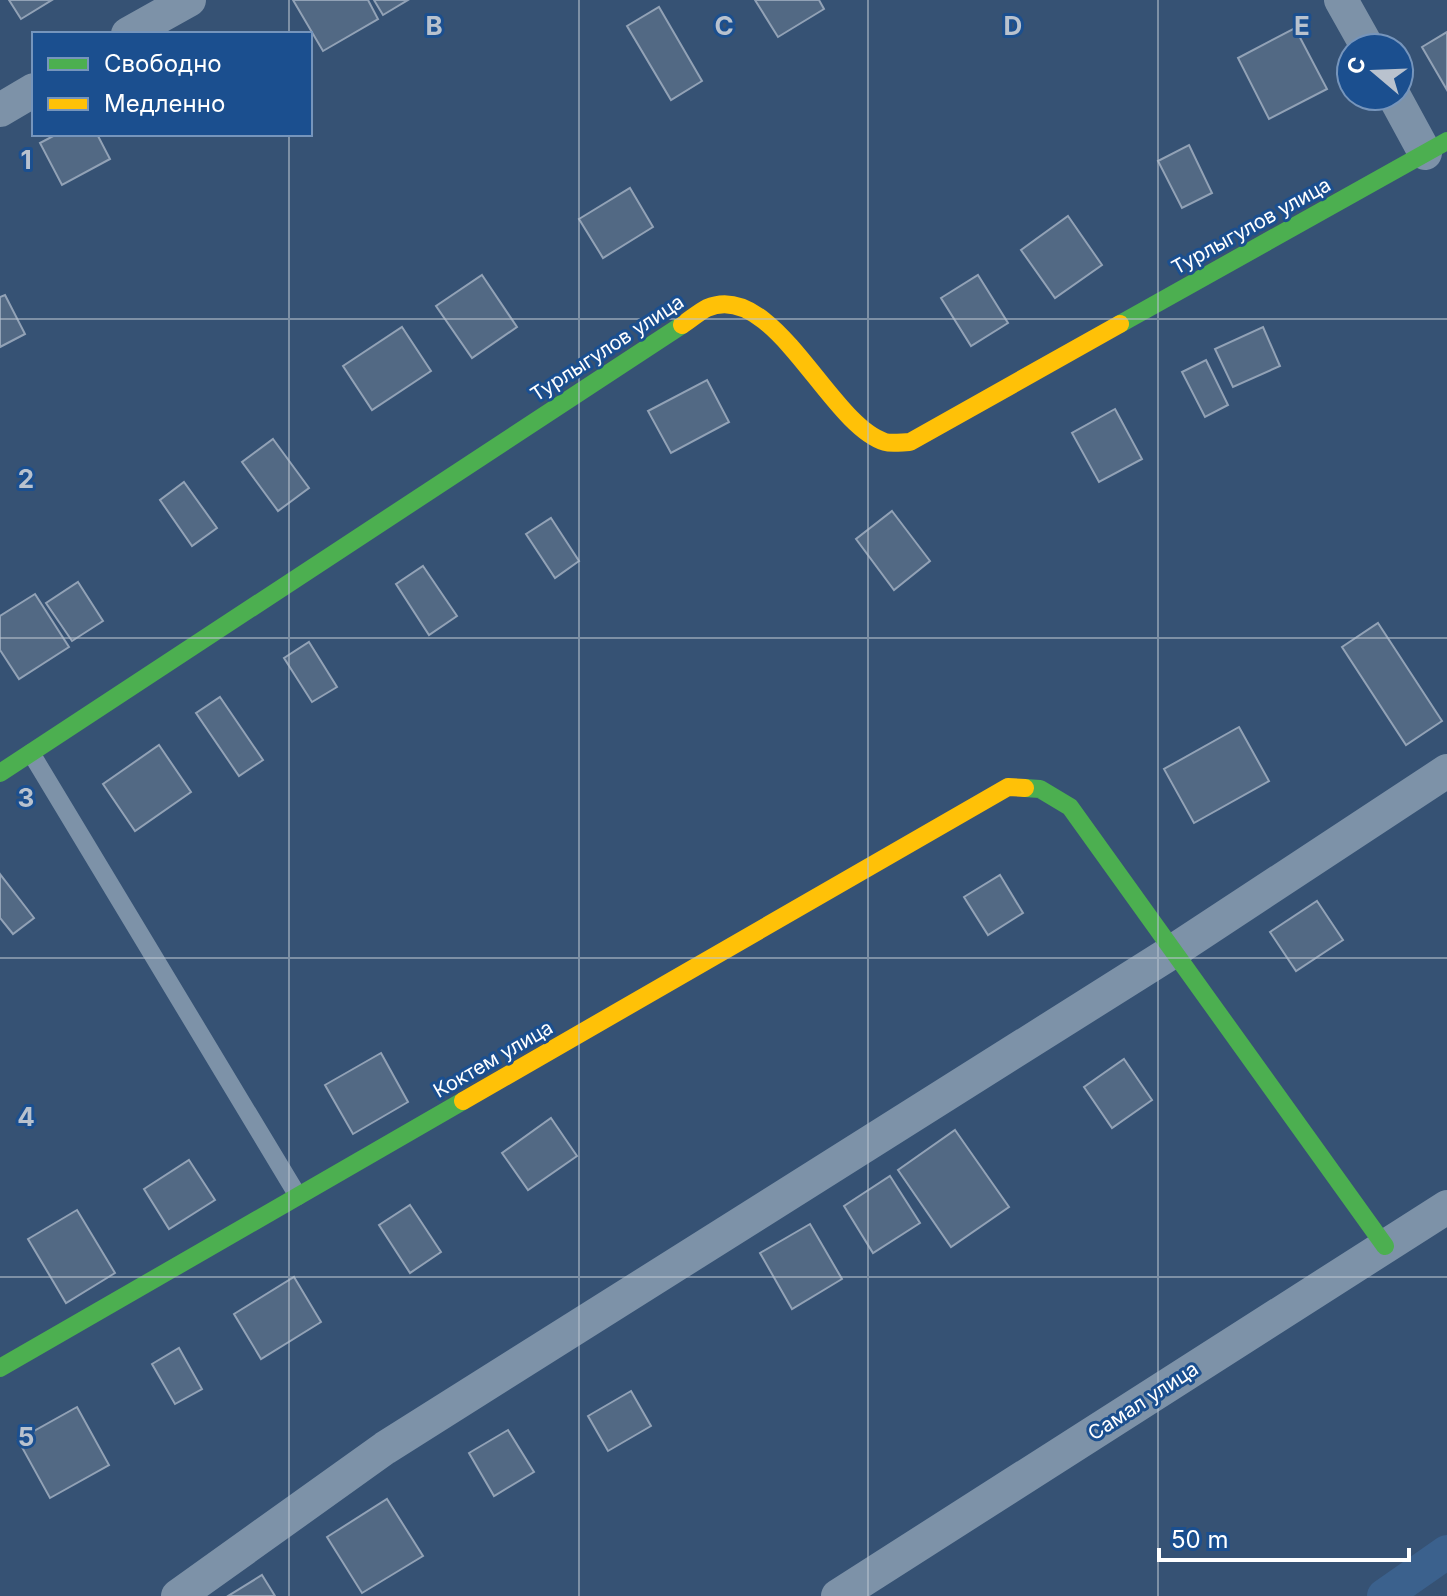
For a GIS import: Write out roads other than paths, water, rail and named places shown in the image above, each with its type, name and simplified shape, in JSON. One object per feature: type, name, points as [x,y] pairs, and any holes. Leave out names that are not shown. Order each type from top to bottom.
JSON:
[{"type":"street","points":[[132,32],[189,0]]},
{"type":"street","points":[[1341,0],[1359,32]]},
{"type":"street","points":[[0,110],[32,91]]},
{"type":"street","points":[[1407,112],[1436,147]]},
{"type":"street","name":"Турлыгулов улица","points":[[0,773],[709,307],[736,305],[761,317],[863,429],[886,442],[910,442],[1436,147]]},
{"type":"street","points":[[178,1596],[385,1448],[1175,950],[1447,771]]},
{"type":"street","name":"Коктем улица","points":[[0,1368],[1008,787],[1040,789],[1070,807],[1175,950]]},
{"type":"street","points":[[1175,950],[1385,1246]]},
{"type":"street","name":"Самал улица","points":[[838,1596],[1447,1207]]},
{"type":"lane","points":[[31,752],[298,1196]]},
{"type":"waterway","points":[[1384,1596],[1447,1552]]}]
